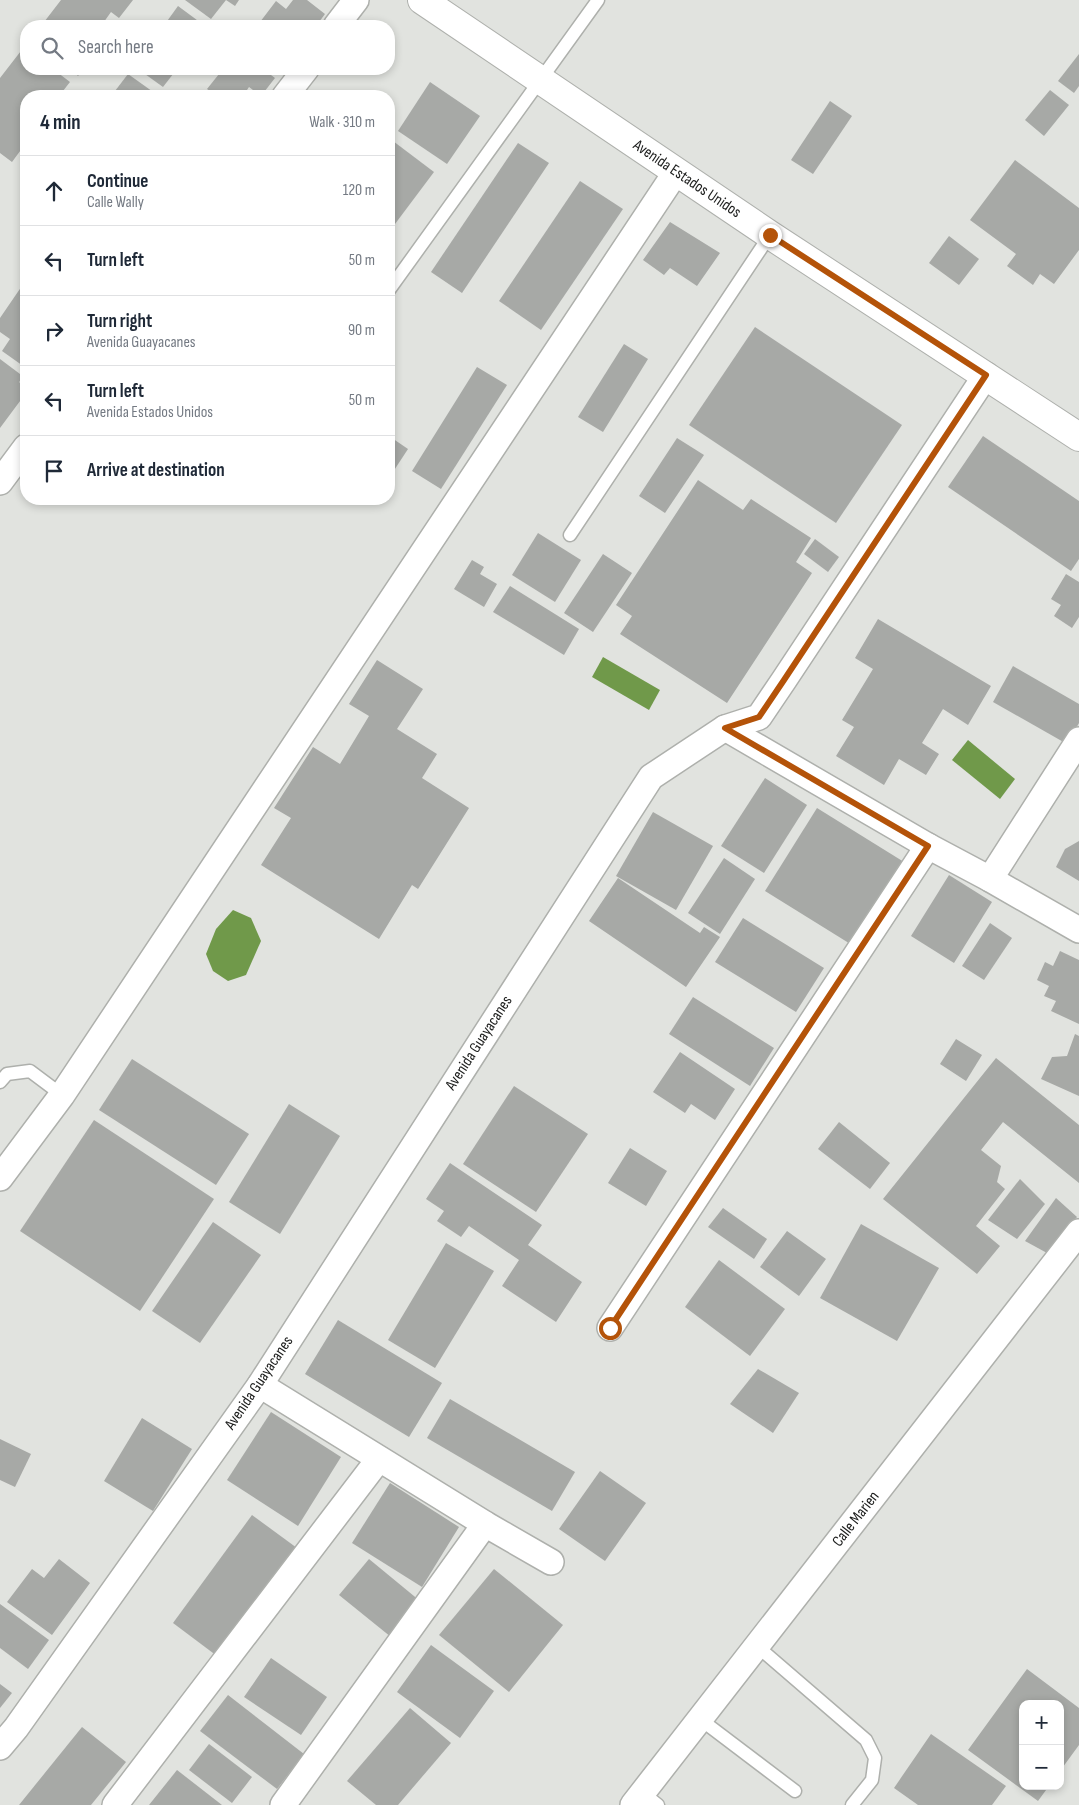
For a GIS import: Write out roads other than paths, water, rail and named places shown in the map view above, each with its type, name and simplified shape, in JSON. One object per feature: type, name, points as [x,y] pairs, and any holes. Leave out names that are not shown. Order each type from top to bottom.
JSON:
[{"type":"street","points":[[341,20],[356,0]]},
{"type":"street","name":"Avenida Estados Unidos","points":[[422,0],[770,235],[986,375],[1079,438]]},
{"type":"street","points":[[290,90],[302,75]]},
{"type":"street","points":[[0,1178],[62,1095],[676,172]]},
{"type":"street","name":"Avenida Guayacanes","points":[[0,1747],[16,1728],[260,1385],[650,777],[725,728],[759,717],[986,375]]},
{"type":"street","points":[[0,482],[20,455]]},
{"type":"street","points":[[725,728],[928,846],[990,878],[1079,930]]},
{"type":"street","points":[[990,878],[1079,740]]},
{"type":"street","points":[[610,1328],[928,846]]},
{"type":"street","name":"Calle Marien","points":[[645,1801],[700,1719],[1079,1232]]},
{"type":"street","points":[[260,1385],[485,1524],[551,1562]]},
{"type":"street","points":[[115,1805],[379,1458]]},
{"type":"street","points":[[283,1805],[485,1524]]},
{"type":"lane","points":[[395,282],[598,0]]},
{"type":"lane","points":[[570,535],[770,235]]},
{"type":"lane","points":[[0,1082],[7,1074],[30,1071],[62,1095]]},
{"type":"lane","points":[[757,1646],[866,1740],[875,1758],[872,1780],[852,1805]]},
{"type":"lane","points":[[700,1719],[795,1791]]}]
